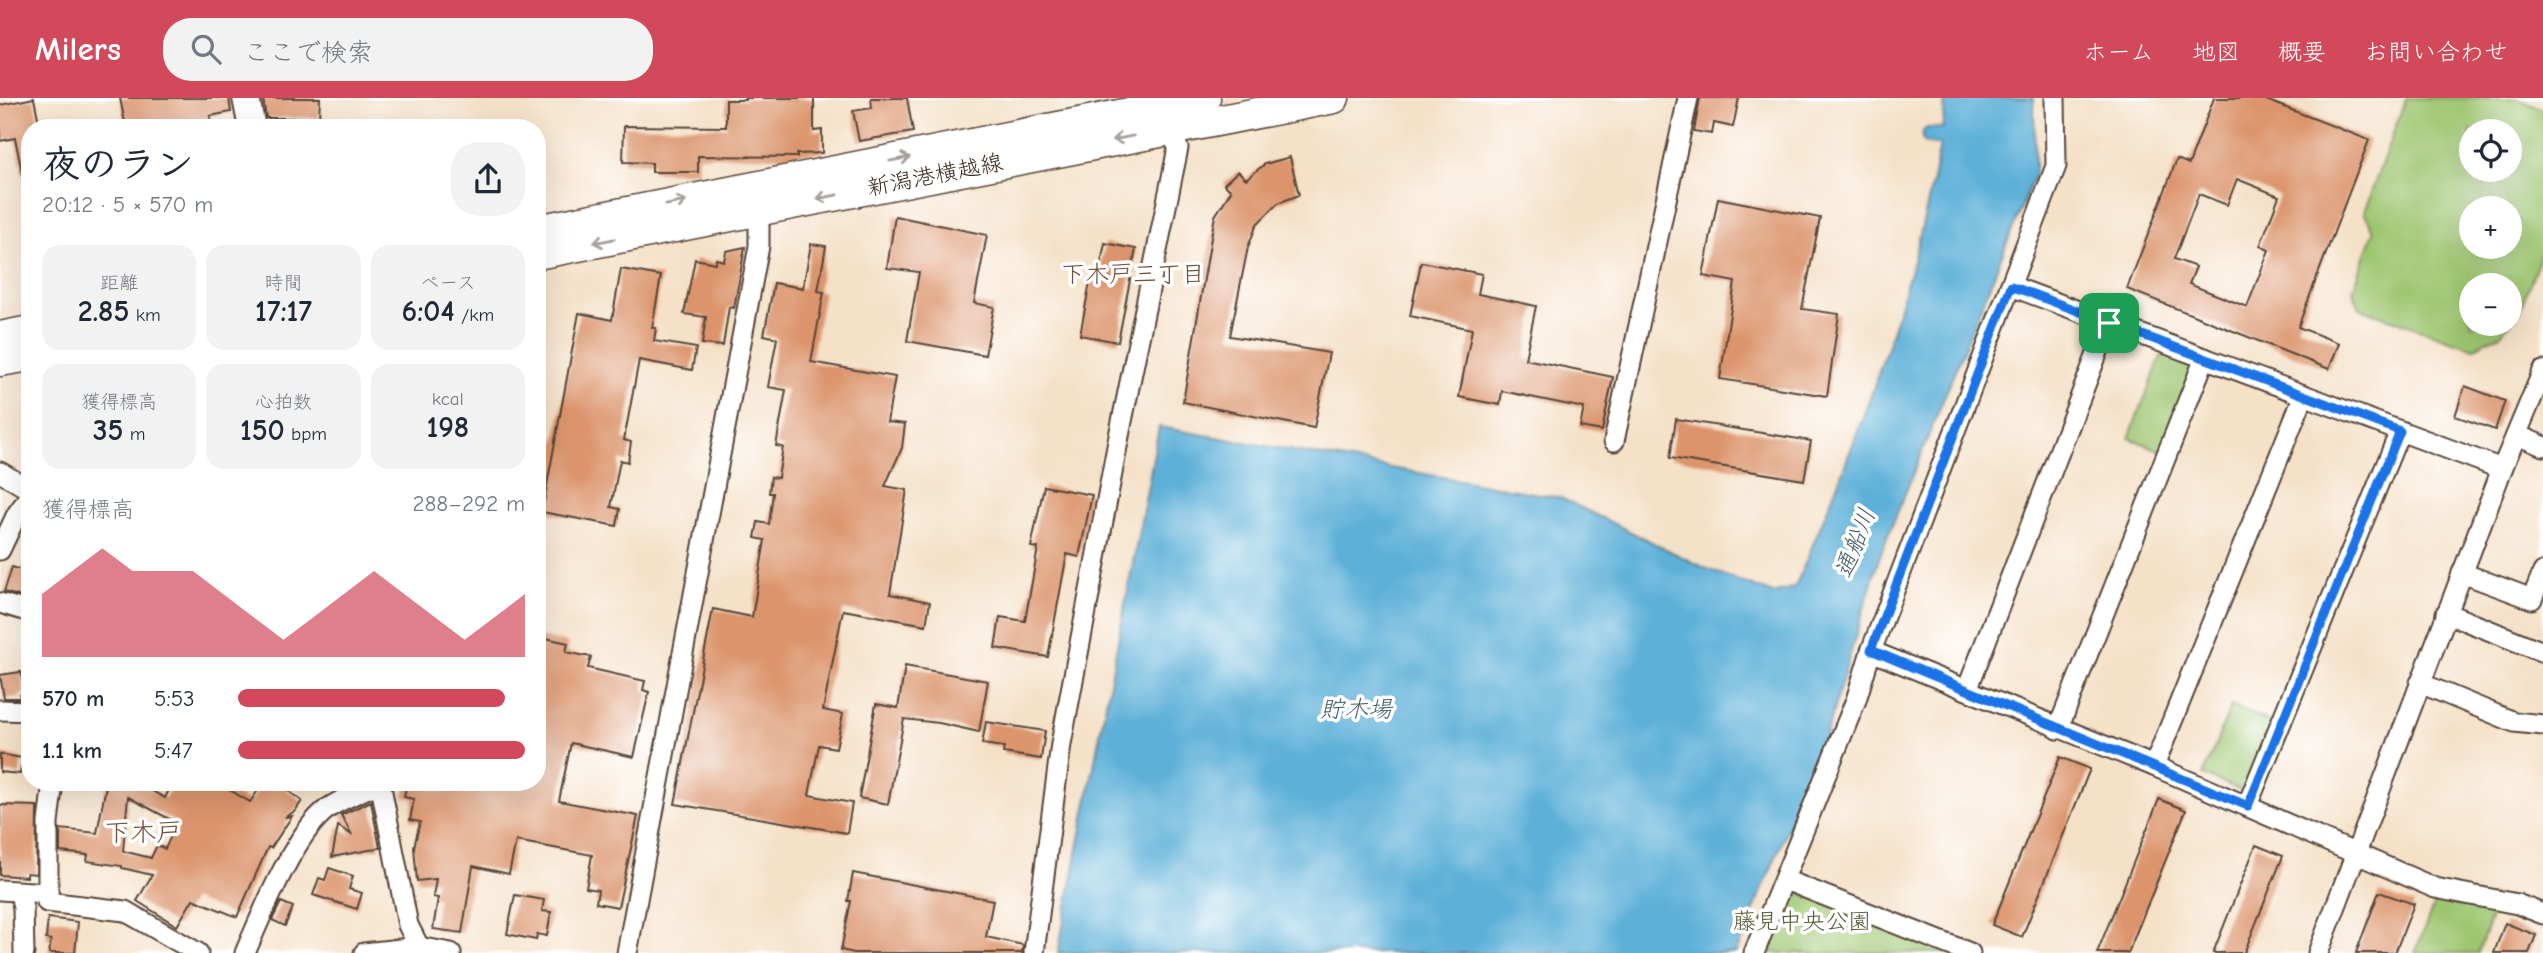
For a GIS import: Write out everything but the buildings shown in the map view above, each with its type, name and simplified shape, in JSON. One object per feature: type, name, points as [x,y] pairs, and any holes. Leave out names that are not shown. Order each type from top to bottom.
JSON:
[{"type":"main road","name":"新潟港横越線","points":[[1165,118],[1205,98]]},
{"type":"main road","name":"新潟港横越線","points":[[546,252],[759,199],[1165,118],[1334,98]]},
{"type":"main road","name":"新潟港横越線","points":[[546,229],[759,199]]},
{"type":"main road","points":[[0,337],[21,333]]},
{"type":"main road","points":[[0,362],[21,358]]},
{"type":"street","points":[[246,98],[250,119]]},
{"type":"street","points":[[1614,442],[1688,98]]},
{"type":"street","points":[[1754,953],[1856,700],[1871,650],[2056,166],[2055,98]]},
{"type":"street","points":[[1034,953],[1060,744],[1178,148],[1165,118]]},
{"type":"street","points":[[627,953],[759,246],[759,199]]},
{"type":"street","points":[[2011,286],[2502,469]]},
{"type":"street","points":[[1967,690],[2109,323]]},
{"type":"street","points":[[2059,729],[2205,358]]},
{"type":"street","points":[[2318,953],[2502,469],[2543,371]]},
{"type":"street","points":[[2154,766],[2304,395]]},
{"type":"street","points":[[2248,806],[2400,431]]},
{"type":"street","points":[[2517,435],[2543,446]]},
{"type":"street","points":[[0,472],[21,485]]},
{"type":"street","points":[[0,550],[8,514]]},
{"type":"street","points":[[2462,573],[2532,599],[2543,575]]},
{"type":"street","points":[[0,603],[21,609]]},
{"type":"street","points":[[2446,614],[2543,652]]},
{"type":"street","points":[[1871,650],[2154,766],[2435,888],[2517,904],[2543,914]]},
{"type":"street","points":[[2420,683],[2514,722],[2543,725]]},
{"type":"street","points":[[0,710],[21,711]]},
{"type":"street","points":[[52,791],[48,822],[47,902],[125,911],[198,953]]},
{"type":"street","points":[[245,953],[274,887],[306,835],[327,809],[362,791]]},
{"type":"street","points":[[382,791],[408,925],[419,950]]},
{"type":"street","points":[[1785,880],[1970,953]]},
{"type":"street","points":[[0,890],[48,893]]},
{"type":"street","points":[[20,892],[24,953]]},
{"type":"street","points":[[364,953],[419,950],[451,953]]},
{"type":"green space","points":[[2406,98],[2516,98],[2543,109],[2543,249],[2522,304],[2522,273],[2459,273],[2459,336],[2497,336],[2473,348],[2360,308],[2353,291],[2374,231],[2364,212]]},
{"type":"green space","points":[[2166,344],[2205,358],[2167,453],[2129,438]]},
{"type":"green space","points":[[2231,706],[2273,723],[2246,792],[2203,775]]},
{"type":"green space","name":"藤見中央公園","points":[[1785,880],[1970,953],[1754,953]]},
{"type":"green space","points":[[2435,901],[2493,911],[2478,953],[2415,953]]},
{"type":"water","name":"貯木場","points":[[1945,98],[2034,98],[2035,174],[1880,555],[1825,738],[1736,953],[1058,953],[1159,427],[1561,498],[1707,569],[1773,594],[1795,587],[1860,425],[1897,315],[1914,259],[1940,145],[1926,144],[1922,140],[1923,131],[1927,128],[1943,128]]},
{"type":"district","name":"下木戸三丁目","points":[[1133,274]]},
{"type":"district","name":"下木戸","points":[[143,833]]},
{"type":"route","points":[[2011,286],[2109,323],[2400,431],[2248,806],[1871,650],[2011,286]]},
{"type":"water label","name":"通船川","points":[[1855,543]]}]
